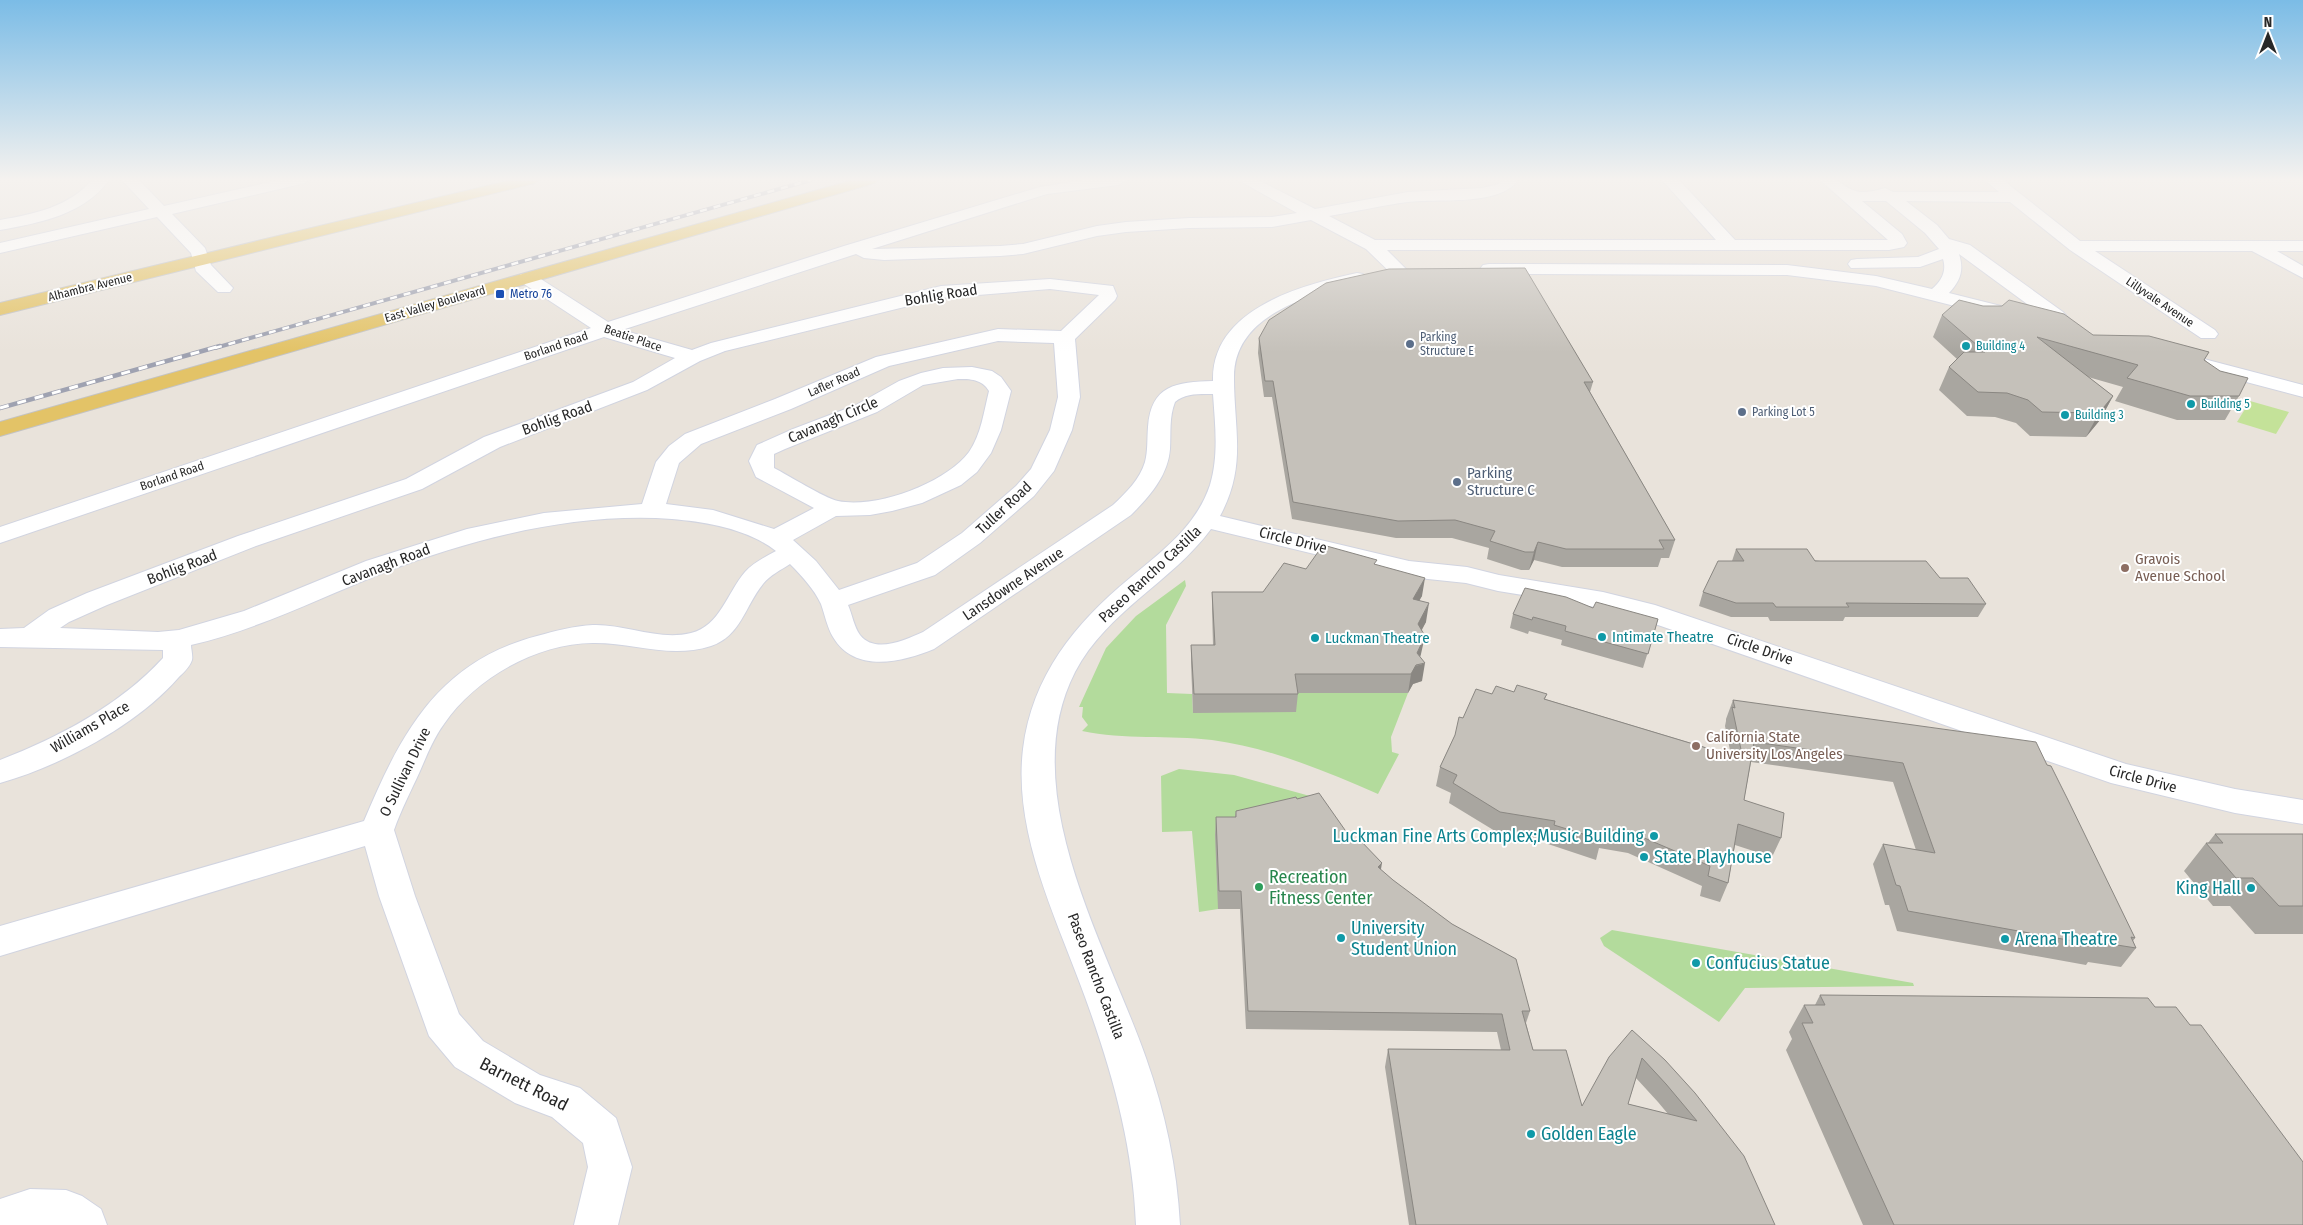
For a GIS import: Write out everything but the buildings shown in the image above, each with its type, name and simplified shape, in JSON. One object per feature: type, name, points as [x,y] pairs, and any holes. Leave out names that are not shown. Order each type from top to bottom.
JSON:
[{"type":"main road","name":"Alhambra Avenue","points":[[0,309],[295,237]]},
{"type":"main road","name":"East Valley Boulevard","points":[[0,429],[670,237]]},
{"type":"street","points":[[0,248],[49,237]]},
{"type":"street","points":[[185,237],[199,252],[202,267],[224,288]]},
{"type":"street","name":"Borland Road","points":[[0,535],[604,330],[887,237]]},
{"type":"street","points":[[850,250],[884,255],[1000,251],[1023,249],[1075,237]]},
{"type":"street","points":[[1357,237],[1372,245],[1889,245],[1898,243],[1895,237]]},
{"type":"street","points":[[1723,237],[1730,245]]},
{"type":"street","points":[[1936,295],[1952,276],[1954,265],[1940,237]]},
{"type":"street","name":"Lillyvale Avenue","points":[[2066,237],[2208,334]]},
{"type":"street","name":"Paseo Rancho Castilla","points":[[1158,1225],[1144,1117],[1127,1061],[1053,865],[1043,825],[1038,782],[1038,749],[1042,724],[1055,685],[1070,657],[1111,608],[1173,557],[1207,520],[1226,471],[1228,441],[1223,365],[1229,348],[1243,329],[1268,309],[1323,286],[1408,271],[1372,245]]},
{"type":"street","points":[[1473,269],[1787,270],[1849,277],[1936,295],[2078,332],[1964,249],[1946,246],[1920,262],[1901,264],[1800,264],[1748,269]]},
{"type":"street","points":[[2076,246],[2303,246]]},
{"type":"street","points":[[2255,246],[2303,273]]},
{"type":"street","name":"Beatie Place","points":[[527,278],[604,330],[693,357]]},
{"type":"street","name":"Bohlig Road","points":[[31,637],[59,616],[90,603],[247,542],[414,484],[492,442],[640,386],[693,357],[745,338],[941,292],[1050,284],[1107,290],[1108,296],[1066,337]]},
{"type":"street","name":"Lafler Road","points":[[652,511],[668,462],[677,450],[712,431],[900,356],[998,335],[1066,337]]},
{"type":"street","name":"Tuller Road","points":[[833,601],[926,569],[971,538],[1025,491],[1042,471],[1061,430],[1069,397],[1064,343],[1066,337]]},
{"type":"street","points":[[2162,354],[2303,391]]},
{"type":"street","name":"Cavanagh Circle","points":[[950,374],[976,374],[990,378],[998,384],[1000,391],[988,436],[980,452],[972,464],[948,482],[900,502],[866,509],[832,508],[764,472],[760,465],[760,458],[765,450],[838,419],[865,410],[924,378],[950,374]]},
{"type":"street","name":"Lansdowne Avenue","points":[[784,546],[806,566],[833,601],[844,635],[856,647],[871,652],[892,653],[911,649],[933,638],[1122,510],[1135,498],[1156,463],[1161,408],[1165,398],[1180,391],[1223,387]]},
{"type":"street","points":[[784,546],[832,508]]},
{"type":"street","name":"Cavanagh Road","points":[[0,638],[176,640],[224,627],[284,606],[376,567],[475,534],[570,516],[652,511],[710,518],[784,546]]},
{"type":"street","name":"Circle Drive","points":[[1207,520],[1409,569],[1467,575],[1498,583],[1552,590],[1646,611],[2122,775],[2235,801],[2303,812]]},
{"type":"street","name":"O Sullivan Drive","points":[[0,941],[377,830],[384,811],[424,729],[446,701],[473,678],[500,660],[526,648],[557,639],[594,634],[674,644],[701,640],[721,630],[732,618],[755,577],[773,563],[784,546]]},
{"type":"street","name":"Williams Place","points":[[0,772],[14,768],[68,742],[117,715],[161,680],[178,660],[176,640]]},
{"type":"street","name":"Barnett Road","points":[[377,830],[397,896],[443,1024],[469,1054],[529,1090],[565,1102],[601,1132],[610,1167],[596,1225]]},
{"type":"street","points":[[0,1220],[30,1211],[66,1212],[84,1225]]},
{"type":"green space","points":[[2250,401],[2289,412],[2276,434],[2237,422]]},
{"type":"green space","points":[[1185,580],[1186,586],[1166,625],[1167,693],[1192,694],[1193,713],[1294,693],[1408,693],[1391,737],[1392,752],[1399,754],[1378,794],[1297,761],[1234,744],[1212,740],[1114,736],[1082,731],[1088,725],[1082,717],[1083,707],[1079,707],[1106,648],[1136,616]]},
{"type":"green space","points":[[1179,769],[1234,775],[1310,796],[1220,835],[1218,909],[1199,912],[1192,831],[1162,832],[1161,776]]},
{"type":"green space","points":[[1612,930],[1913,983],[1914,986],[1745,988],[1719,1022],[1604,946],[1600,938]]},
{"type":"railway","points":[[215,348],[608,237]]},
{"type":"railway","points":[[0,408],[220,346]]},
{"type":"place","name":"Metro 76","points":[[500,294]]},
{"type":"place","name":"Parking Structure E","points":[[1410,344]]},
{"type":"place","name":"Building 4","points":[[1966,346]]},
{"type":"place","name":"Building 5","points":[[2191,404]]},
{"type":"place","name":"Parking Lot 5","points":[[1742,412]]},
{"type":"place","name":"Building 3","points":[[2065,415]]},
{"type":"place","name":"Parking Structure C","points":[[1457,482]]},
{"type":"place","name":"Gravois Avenue School","points":[[2125,568]]},
{"type":"place","name":"Intimate Theatre","points":[[1602,637]]},
{"type":"place","name":"Luckman Theatre","points":[[1315,638]]},
{"type":"place","name":"California State University Los Angeles","points":[[1696,746]]},
{"type":"place","name":"Luckman Fine Arts Complex;Music Building","points":[[1654,836]]},
{"type":"place","name":"State Playhouse","points":[[1644,857]]},
{"type":"place","name":"Recreation Fitness Center","points":[[1259,887]]},
{"type":"place","name":"King Hall","points":[[2251,888]]},
{"type":"place","name":"University Student Union","points":[[1341,938]]},
{"type":"place","name":"Arena Theatre","points":[[2005,939]]},
{"type":"place","name":"Confucius Statue","points":[[1696,963]]},
{"type":"place","name":"Golden Eagle","points":[[1531,1134]]}]
